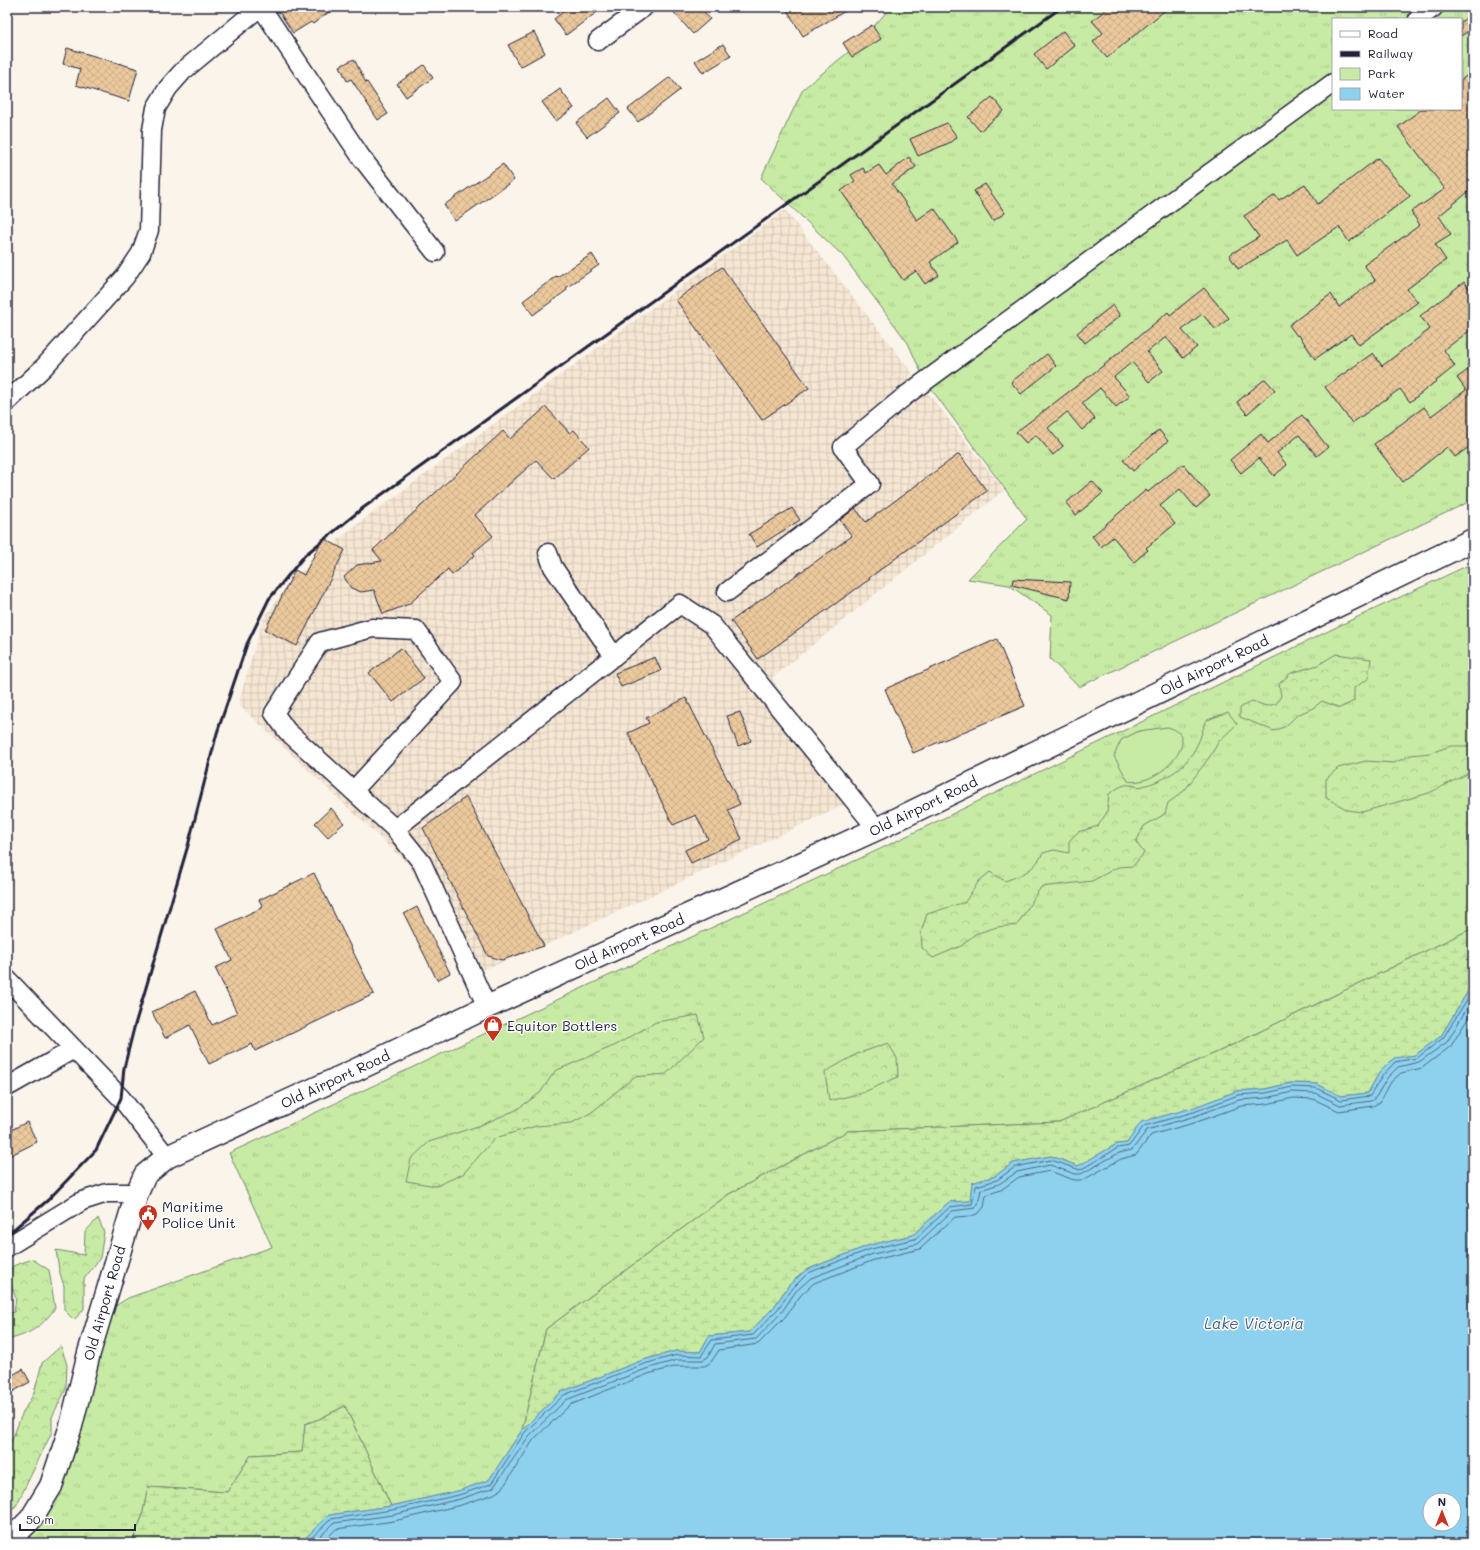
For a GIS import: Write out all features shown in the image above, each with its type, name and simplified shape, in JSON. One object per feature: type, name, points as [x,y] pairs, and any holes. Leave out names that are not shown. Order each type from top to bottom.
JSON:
[{"type":"main road","name":"Old Airport Road","points":[[7,1543],[31,1519],[51,1486],[70,1426],[89,1353],[137,1193],[145,1175],[167,1157],[373,1062],[487,1006],[877,829],[1473,540]]},
{"type":"street","points":[[7,402],[44,367],[110,294],[125,277],[141,253],[150,230],[152,130],[156,108],[168,88],[183,71],[260,7],[361,157],[435,252]]},
{"type":"street","points":[[598,40],[644,7]]},
{"type":"street","points":[[1419,18],[1434,7]]},
{"type":"street","points":[[727,592],[870,484],[842,447],[905,396],[1332,84]]},
{"type":"street","points":[[548,553],[553,567],[614,656]]},
{"type":"street","points":[[395,829],[680,604],[712,625],[877,829]]},
{"type":"street","points":[[353,791],[406,731],[453,682],[416,630],[372,628],[320,642],[274,713],[287,731],[353,791],[395,829],[422,863],[487,1006]]},
{"type":"street","points":[[7,979],[120,1098],[167,1157]]},
{"type":"street","points":[[7,1087],[74,1049]]},
{"type":"street","points":[[7,1247],[82,1201],[107,1193],[137,1193]]},
{"type":"shaded area","points":[[785,210],[1004,490],[772,678],[848,803],[544,946],[466,976],[409,865],[238,704],[263,619],[290,582],[348,531]]},
{"type":"green space","points":[[891,7],[1473,7],[1473,500],[1079,687],[1050,659],[1052,615],[1009,585],[968,579],[1027,519],[924,379],[908,343],[843,256],[761,178],[803,89],[857,45]]},
{"type":"green space","points":[[1473,563],[1473,928],[1220,1051],[1059,1122],[848,1131],[729,1194],[546,1329],[522,1430],[489,1480],[458,1491],[391,1506],[345,1406],[305,1424],[303,1452],[251,1455],[227,1492],[148,1487],[142,1517],[132,1543],[7,1543],[31,1519],[101,1315],[128,1298],[272,1247],[229,1153],[878,850],[1349,621]]},
{"type":"green space","points":[[1336,654],[1371,659],[1368,679],[1354,688],[1354,701],[1340,708],[1322,701],[1313,708],[1297,715],[1286,726],[1274,731],[1240,717],[1240,708],[1252,701],[1266,706],[1276,704],[1281,696],[1279,684],[1291,673],[1318,665]]},
{"type":"green space","points":[[1228,712],[1237,724],[1219,741],[1211,755],[1184,791],[1168,803],[1165,814],[1144,826],[1136,842],[1144,853],[1133,866],[1118,867],[1092,881],[1041,887],[1017,925],[997,927],[975,934],[961,946],[933,958],[922,948],[921,932],[927,914],[965,902],[979,881],[990,872],[1005,881],[1032,868],[1043,853],[1054,850],[1069,853],[1069,841],[1078,832],[1098,826],[1107,812],[1109,794],[1125,785],[1141,786],[1155,782],[1176,771],[1192,755],[1202,733],[1205,721]]},
{"type":"green space","points":[[1167,727],[1178,732],[1182,740],[1180,749],[1174,760],[1152,777],[1140,781],[1128,781],[1114,756],[1121,740],[1139,731]]},
{"type":"green space","points":[[1451,746],[1473,746],[1473,771],[1429,793],[1362,812],[1348,810],[1326,798],[1326,779],[1338,768],[1366,761],[1394,763],[1411,755],[1430,753]]},
{"type":"green space","points":[[1473,928],[1473,983],[1441,1036],[1415,1055],[1394,1059],[1379,1073],[1368,1093],[1341,1096],[1317,1084],[1291,1083],[1265,1089],[1237,1091],[1193,1108],[1142,1122],[1127,1143],[1117,1144],[1078,1166],[1051,1156],[1013,1163],[995,1176],[972,1183],[970,1201],[949,1202],[913,1235],[870,1245],[806,1270],[789,1285],[774,1307],[750,1332],[709,1336],[700,1352],[676,1351],[643,1360],[561,1392],[522,1430],[546,1329],[729,1194],[848,1131],[1059,1122],[1220,1051]]},
{"type":"green space","points":[[698,1015],[704,1037],[666,1074],[634,1077],[592,1112],[572,1123],[536,1126],[495,1138],[463,1174],[436,1186],[406,1181],[411,1159],[429,1142],[481,1125],[516,1110],[540,1093],[555,1071],[616,1045],[656,1022]]},
{"type":"green space","points":[[888,1043],[897,1058],[898,1077],[862,1093],[829,1101],[825,1072],[857,1054]]},
{"type":"green space","points":[[98,1218],[104,1232],[100,1258],[84,1279],[84,1309],[74,1320],[64,1310],[64,1286],[59,1270],[56,1250],[84,1255],[85,1232]]},
{"type":"green space","points":[[32,1259],[49,1270],[55,1308],[45,1321],[29,1333],[7,1340],[7,1314],[14,1312],[16,1298],[8,1277],[13,1266]]},
{"type":"green space","points":[[61,1346],[67,1365],[66,1389],[52,1417],[52,1432],[16,1506],[7,1513],[7,1446],[12,1440],[22,1414],[34,1393],[42,1363]]},
{"type":"green space","points":[[345,1406],[391,1506],[329,1515],[300,1543],[132,1543],[142,1517],[148,1487],[227,1492],[251,1455],[302,1452],[305,1424]]},
{"type":"water","name":"Lake Victoria","points":[[1473,983],[1473,1543],[300,1543],[329,1515],[391,1506],[458,1491],[489,1480],[522,1430],[561,1392],[643,1360],[676,1351],[700,1352],[709,1336],[750,1332],[774,1307],[789,1285],[806,1270],[870,1245],[913,1235],[949,1202],[970,1201],[972,1183],[995,1176],[1013,1163],[1051,1156],[1078,1166],[1117,1144],[1127,1143],[1141,1122],[1192,1108],[1237,1091],[1265,1089],[1291,1083],[1317,1084],[1341,1096],[1368,1093],[1379,1073],[1394,1058],[1415,1055],[1441,1036]]},
{"type":"building","points":[[276,7],[336,7],[313,24],[311,22],[293,33]]},
{"type":"building","points":[[569,7],[604,7],[566,35],[554,19]]},
{"type":"building","points":[[669,7],[700,7],[710,19],[693,34]]},
{"type":"building","points":[[785,7],[852,7],[803,36]]},
{"type":"building","points":[[1109,7],[1169,7],[1107,58],[1093,42],[1103,33],[1092,21]]},
{"type":"building","points":[[1473,13],[1473,28],[1462,35],[1462,21]]},
{"type":"building","points":[[872,25],[881,39],[852,57],[843,43]]},
{"type":"building","points":[[1063,31],[1075,46],[1046,69],[1034,54]]},
{"type":"building","points":[[534,32],[545,53],[520,67],[508,45]]},
{"type":"building","points":[[723,44],[731,56],[703,73],[695,61]]},
{"type":"building","points":[[67,48],[138,69],[129,101],[76,85],[80,69],[63,64]]},
{"type":"building","points":[[354,59],[366,83],[367,82],[388,114],[378,120],[351,79],[347,81],[340,66]]},
{"type":"building","points":[[424,65],[433,78],[406,97],[397,84]]},
{"type":"building","points":[[1473,71],[1473,188],[1439,216],[1451,234],[1435,244],[1446,260],[1407,289],[1418,302],[1359,345],[1351,334],[1315,359],[1299,335],[1297,336],[1289,325],[1331,294],[1339,307],[1375,280],[1364,265],[1420,225],[1411,212],[1445,189],[1398,127],[1421,110],[1462,110],[1462,79]]},
{"type":"building","points":[[670,77],[680,90],[638,122],[628,109]]},
{"type":"building","points":[[560,89],[574,108],[556,121],[542,102]]},
{"type":"building","points":[[992,97],[1004,111],[980,131],[968,117]]},
{"type":"building","points":[[609,98],[620,113],[587,137],[576,123]]},
{"type":"building","points":[[947,123],[957,137],[949,143],[918,156],[910,139]]},
{"type":"building","points":[[909,157],[916,167],[892,184],[917,220],[934,208],[958,242],[930,262],[939,275],[925,284],[916,271],[903,280],[841,191],[855,181],[851,175],[863,168],[866,173],[879,165],[886,175]]},
{"type":"building","points":[[1378,158],[1410,196],[1349,242],[1339,227],[1297,255],[1287,240],[1238,269],[1229,255],[1259,237],[1244,216],[1275,195],[1279,200],[1305,184],[1318,204]]},
{"type":"building","points":[[503,164],[514,180],[455,221],[444,205]]},
{"type":"building","points":[[985,184],[1005,213],[993,221],[974,191]]},
{"type":"building","points":[[592,254],[599,265],[566,288],[567,290],[533,315],[523,301],[556,276],[557,277]]},
{"type":"building","points":[[722,267],[809,388],[762,420],[676,300]]},
{"type":"building","points":[[1464,282],[1473,294],[1473,328],[1444,350],[1455,366],[1410,402],[1400,389],[1352,423],[1325,387],[1373,353],[1382,366],[1430,329],[1420,316]]},
{"type":"building","points":[[1204,288],[1229,318],[1216,330],[1202,314],[1182,330],[1197,347],[1183,358],[1166,337],[1147,352],[1163,371],[1149,382],[1132,362],[1114,377],[1130,396],[1116,407],[1100,388],[1082,403],[1095,419],[1082,430],[1067,412],[1048,428],[1063,446],[1053,455],[1036,435],[1026,443],[1016,432],[1104,365],[1168,312],[1170,315]]},
{"type":"building","points":[[1113,305],[1120,316],[1085,343],[1077,333]]},
{"type":"building","points":[[1047,354],[1056,366],[1021,394],[1011,382]]},
{"type":"building","points":[[1473,366],[1473,444],[1455,457],[1447,447],[1403,482],[1374,444],[1424,407],[1431,416],[1466,390],[1457,378]]},
{"type":"building","points":[[1265,379],[1275,390],[1247,414],[1237,402]]},
{"type":"building","points":[[546,407],[570,433],[574,430],[589,447],[554,479],[536,460],[475,515],[493,536],[473,553],[475,555],[452,575],[448,569],[409,604],[383,614],[374,590],[361,592],[351,588],[344,577],[357,565],[382,561],[373,550],[503,431],[510,439]]},
{"type":"building","points":[[1302,415],[1328,447],[1317,456],[1299,435],[1277,453],[1287,465],[1274,476],[1259,458],[1241,473],[1230,460],[1261,434],[1268,443]]},
{"type":"building","points":[[1159,430],[1168,441],[1133,471],[1123,460]]},
{"type":"building","points":[[959,454],[987,491],[869,578],[870,579],[758,659],[731,621],[852,536],[840,520],[855,508],[866,522]]},
{"type":"building","points":[[1183,464],[1210,496],[1196,508],[1180,489],[1160,506],[1175,524],[1146,548],[1148,550],[1134,562],[1113,537],[1101,547],[1092,536],[1146,490],[1148,492]]},
{"type":"building","points":[[1092,481],[1103,493],[1076,515],[1066,503]]},
{"type":"building","points":[[792,508],[800,520],[757,547],[749,534]]},
{"type":"building","points":[[323,538],[345,550],[297,646],[265,630],[295,570],[304,575]]},
{"type":"building","points":[[1013,579],[1070,582],[1069,599],[1012,585]]},
{"type":"building","points":[[997,639],[1025,706],[913,753],[885,689]]},
{"type":"building","points":[[401,648],[424,678],[393,702],[369,673]]},
{"type":"building","points":[[655,657],[661,671],[621,687],[615,673]]},
{"type":"building","points":[[686,698],[740,804],[728,810],[742,839],[691,863],[685,850],[708,839],[696,815],[673,825],[628,733],[649,723],[646,718]]},
{"type":"building","points":[[740,712],[751,741],[738,746],[727,716]]},
{"type":"building","points":[[466,797],[544,946],[502,960],[488,956],[423,828]]},
{"type":"building","points":[[331,808],[344,823],[328,837],[315,823]]},
{"type":"building","points":[[314,873],[374,994],[255,1051],[252,1044],[209,1064],[190,1025],[165,1038],[152,1012],[195,991],[212,1025],[237,1013],[215,968],[232,960],[217,929],[263,907],[259,900]]},
{"type":"building","points":[[417,907],[450,973],[437,980],[404,914]]},
{"type":"building","points":[[27,1122],[37,1142],[7,1157],[7,1132]]},
{"type":"building","points":[[23,1369],[30,1382],[7,1395],[7,1378]]},
{"type":"railway","points":[[7,1235],[48,1200],[96,1150],[121,1098],[124,1068],[134,1028],[189,842],[217,733],[247,644],[269,599],[305,555],[363,508],[1062,7]]},
{"type":"place","name":"Equitor Bottlers","points":[[493,1042]]},
{"type":"place","name":"Maritime Police Unit","points":[[148,1231]]}]
